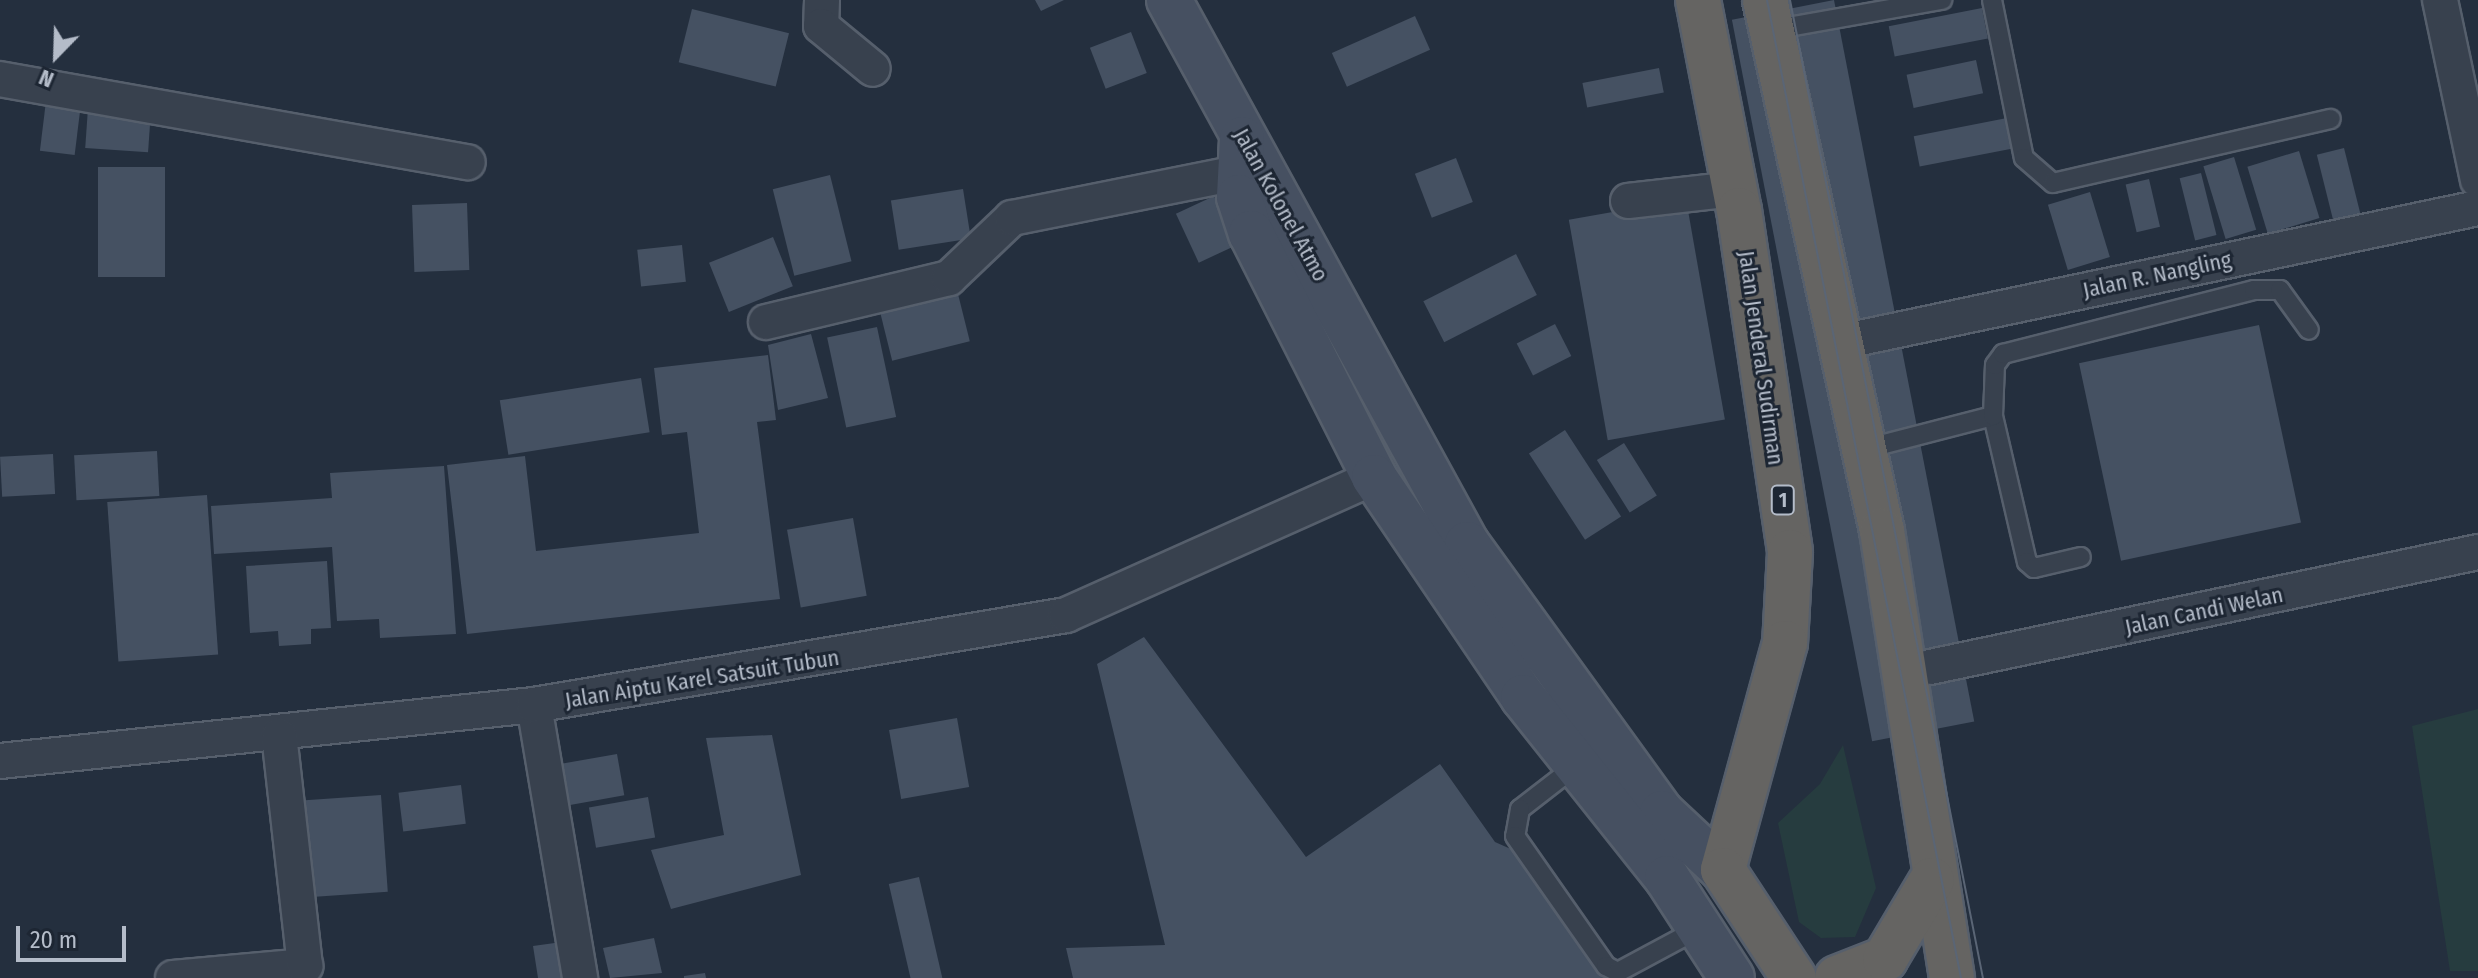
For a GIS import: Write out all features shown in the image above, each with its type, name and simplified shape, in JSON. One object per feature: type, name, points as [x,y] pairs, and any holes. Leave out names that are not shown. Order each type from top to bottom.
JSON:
[{"type":"highway","name":"Jalan Jenderal Sudirman","points":[[1698,0],[1735,189],[1790,552],[1785,643],[1723,870]]},
{"type":"highway","points":[[1768,15],[1907,672],[1932,880],[1952,978]]},
{"type":"highway","points":[[1723,870],[1803,975]]},
{"type":"highway","points":[[1837,978],[1885,959],[1932,880]]},
{"type":"main road","name":"Jalan Kolonel Atmo","points":[[1169,0],[1248,161],[1411,454],[1467,544],[1662,813],[1723,870]]},
{"type":"main road","points":[[1248,161],[1251,233],[1374,477],[1577,765],[1700,928],[1732,978]]},
{"type":"street","points":[[822,0],[821,26],[873,69]]},
{"type":"street","points":[[2440,0],[2478,180]]},
{"type":"street","points":[[0,79],[468,162]]},
{"type":"street","points":[[766,322],[949,278],[1012,218],[1248,161]]},
{"type":"street","points":[[1628,201],[1735,189]]},
{"type":"street","name":"Jalan R. Nangling","points":[[1836,343],[2478,208]]},
{"type":"street","name":"Jalan Aiptu Karel Satsuit Tubun","points":[[0,761],[279,735],[534,705],[1066,615],[1374,477]]},
{"type":"street","name":"Jalan Candi Welan","points":[[1930,667],[2478,552]]},
{"type":"street","points":[[534,705],[580,978]]},
{"type":"street","points":[[173,978],[307,972],[279,735]]},
{"type":"lane","points":[[1768,15],[1942,0]]},
{"type":"lane","points":[[1992,0],[2024,158],[2053,183],[2331,119]]},
{"type":"lane","points":[[2081,557],[2034,568],[2027,562],[1993,416],[1995,365],[2003,354],[2254,290],[2280,290],[2309,330]]},
{"type":"lane","points":[[1862,450],[1993,416]]},
{"type":"lane","points":[[1577,765],[1520,809],[1515,836],[1606,966],[1618,972],[1700,928]]},
{"type":"green space","points":[[2478,709],[2478,971],[2450,971],[2412,726]]},
{"type":"green space","points":[[1843,745],[1876,888],[1855,937],[1821,938],[1799,922],[1778,823],[1820,784]]},
{"type":"building","points":[[1035,0],[1064,0],[1041,11]]},
{"type":"building","points":[[1834,0],[1974,721],[1872,741],[1732,20]]},
{"type":"building","points":[[1982,8],[1988,38],[1895,57],[1889,26]]},
{"type":"building","points":[[692,9],[789,33],[776,87],[679,62]]},
{"type":"building","points":[[1415,16],[1430,50],[1347,87],[1332,53]]},
{"type":"building","points":[[1131,32],[1147,73],[1106,89],[1090,48]]},
{"type":"building","points":[[1976,60],[1983,93],[1914,108],[1907,75]]},
{"type":"building","points":[[1659,68],[1664,93],[1587,107],[1582,83]]},
{"type":"building","points":[[46,101],[81,105],[75,155],[40,151]]},
{"type":"building","points":[[88,108],[151,112],[148,152],[85,148]]},
{"type":"building","points":[[2007,118],[2013,148],[1920,167],[1914,136]]},
{"type":"building","points":[[2344,148],[2360,214],[2333,221],[2317,155]]},
{"type":"building","points":[[2299,151],[2319,218],[2268,234],[2247,167]]},
{"type":"building","points":[[2234,157],[2256,230],[2226,239],[2203,166]]},
{"type":"building","points":[[1456,158],[1473,202],[1432,218],[1415,174]]},
{"type":"building","points":[[98,167],[165,167],[165,277],[98,277]]},
{"type":"building","points":[[2201,173],[2216,235],[2195,240],[2180,178]]},
{"type":"building","points":[[830,175],[852,261],[794,276],[773,189]]},
{"type":"building","points":[[2149,179],[2160,227],[2137,232],[2126,184]]},
{"type":"building","points":[[963,189],[971,238],[899,250],[891,200]]},
{"type":"building","points":[[2090,192],[2110,257],[2068,270],[2048,205]]},
{"type":"building","points":[[1214,196],[1237,245],[1199,263],[1176,214]]},
{"type":"building","points":[[1686,199],[1725,420],[1608,440],[1569,220]]},
{"type":"building","points":[[467,203],[469,270],[414,272],[412,205]]},
{"type":"building","points":[[773,237],[793,286],[729,312],[709,263]]},
{"type":"building","points":[[682,245],[686,282],[641,287],[637,250]]},
{"type":"building","points":[[1516,254],[1537,295],[1444,342],[1423,301]]},
{"type":"building","points":[[956,286],[970,341],[892,361],[878,305]]},
{"type":"building","points":[[1555,324],[1571,356],[1533,376],[1517,344]]},
{"type":"building","points":[[2259,325],[2301,523],[2121,561],[2079,363]]},
{"type":"building","points":[[877,327],[896,417],[846,428],[827,338]]},
{"type":"building","points":[[811,334],[828,398],[778,410],[768,345]]},
{"type":"building","points":[[768,355],[776,420],[757,422],[780,599],[467,634],[447,465],[525,456],[536,551],[699,533],[687,432],[662,435],[654,368]]},
{"type":"building","points":[[641,378],[650,432],[508,455],[500,400]]},
{"type":"building","points":[[1565,430],[1621,516],[1585,540],[1529,453]]},
{"type":"building","points":[[1624,443],[1657,496],[1630,513],[1597,460]]},
{"type":"building","points":[[157,451],[159,496],[76,500],[74,455]]},
{"type":"building","points":[[53,454],[55,494],[2,497],[0,457]]},
{"type":"building","points":[[444,466],[456,634],[380,638],[379,619],[337,621],[332,547],[214,554],[211,506],[332,498],[330,473]]},
{"type":"building","points":[[207,495],[218,655],[118,662],[107,502]]},
{"type":"building","points":[[853,518],[867,596],[801,607],[787,530]]},
{"type":"building","points":[[327,561],[331,628],[311,629],[311,644],[279,646],[278,631],[250,633],[246,566]]},
{"type":"building","points":[[1144,637],[1306,857],[1440,764],[1495,842],[1522,854],[1609,978],[1073,978],[1066,948],[1165,945],[1097,664]]},
{"type":"building","points":[[957,718],[969,787],[901,799],[889,730]]},
{"type":"building","points":[[772,735],[801,875],[671,909],[651,850],[724,835],[706,738]]},
{"type":"building","points":[[617,754],[624,795],[570,805],[563,764]]},
{"type":"building","points":[[461,785],[466,824],[403,831],[398,793]]},
{"type":"building","points":[[381,795],[388,892],[312,897],[305,800]]},
{"type":"building","points":[[648,797],[655,837],[596,848],[589,807]]},
{"type":"building","points":[[919,877],[942,978],[911,978],[889,884]]},
{"type":"building","points":[[654,938],[662,973],[610,978],[603,948]]},
{"type":"building","points":[[569,941],[575,978],[538,978],[533,946]]},
{"type":"building","points":[[705,973],[706,978],[684,978],[684,976]]},
{"type":"tram line","points":[[1767,0],[1961,978]]},
{"type":"tram line","points":[[1790,0],[1983,978]]}]
